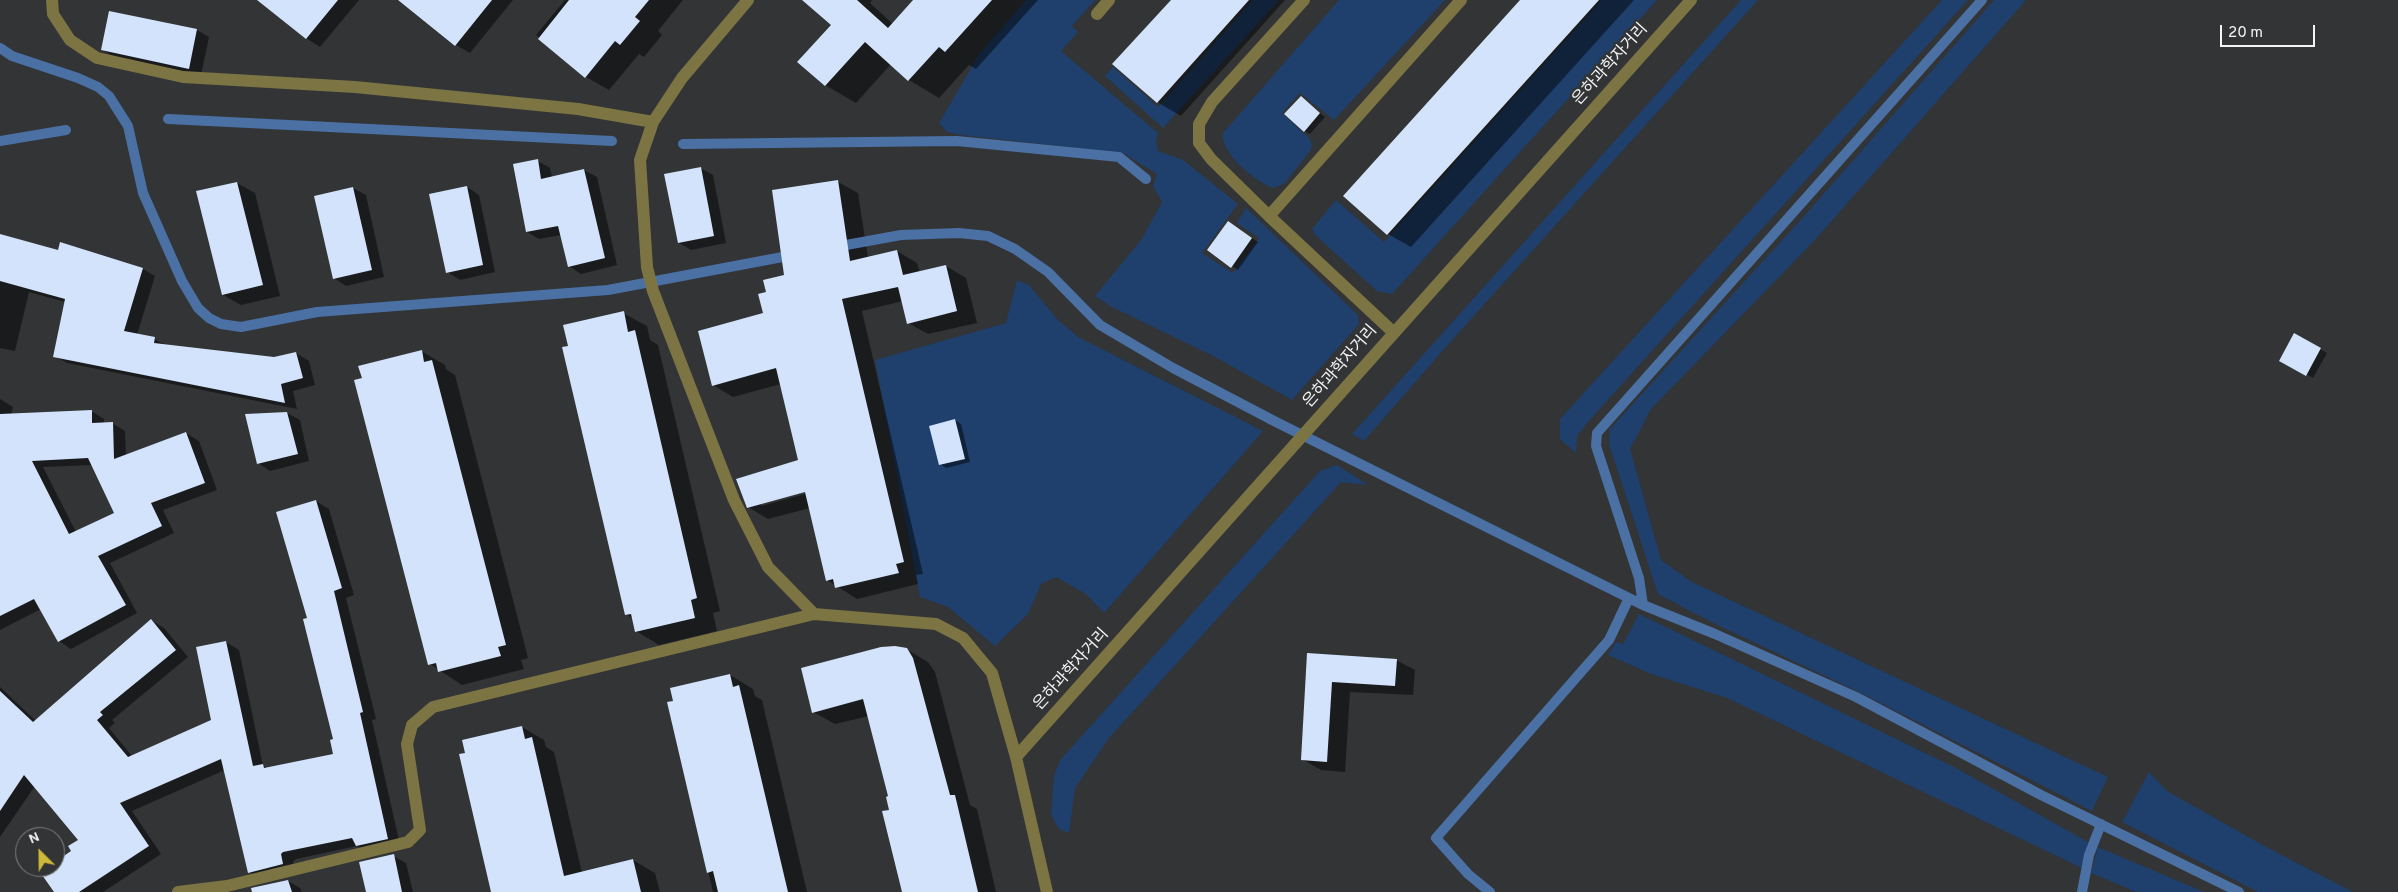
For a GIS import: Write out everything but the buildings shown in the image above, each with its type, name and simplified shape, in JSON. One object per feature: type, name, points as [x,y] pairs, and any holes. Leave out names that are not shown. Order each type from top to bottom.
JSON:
[{"type":"street","points":[[52,0],[53,14],[70,40],[97,58],[183,77],[355,87],[578,109],[654,122]]},
{"type":"street","points":[[748,0],[682,78],[654,122],[640,160],[647,267],[653,291],[743,517],[768,567],[814,614]]},
{"type":"street","points":[[1097,14],[1109,0]]},
{"type":"street","points":[[1304,0],[1212,102],[1199,124],[1199,143],[1211,159],[1393,332]]},
{"type":"street","points":[[1270,216],[1461,0]]},
{"type":"street","name":"은하과학자거리","points":[[1016,757],[1691,0]]},
{"type":"street","points":[[178,892],[227,886],[408,842],[420,830],[407,744],[412,725],[433,707],[814,614],[936,624],[963,638],[992,673],[1016,757],[1047,892]]},
{"type":"shaded area","points":[[1026,0],[1095,0],[1072,26],[1078,32],[1061,51],[1158,133],[1156,142],[1158,151],[1183,160],[1238,204],[1202,253],[1233,273],[1259,238],[1237,223],[1246,208],[1358,315],[1359,324],[1292,400],[1215,357],[1110,306],[1095,296],[1141,240],[1162,202],[1153,186],[1157,174],[1123,153],[961,135],[947,132],[939,123],[980,53]]},
{"type":"shaded area","points":[[1253,0],[1279,0],[1163,128],[1105,76],[1113,67],[1158,107]]},
{"type":"shaded area","points":[[1339,0],[1445,0],[1334,120],[1300,93],[1282,113],[1310,139],[1312,145],[1310,151],[1285,183],[1274,188],[1249,174],[1233,158],[1223,141],[1223,133]]},
{"type":"shaded area","points":[[1602,0],[1657,0],[1392,294],[1377,291],[1315,235],[1312,229],[1336,200],[1384,242]]},
{"type":"shaded area","points":[[1741,0],[1758,0],[1445,348],[1364,441],[1352,434]]},
{"type":"shaded area","points":[[1942,0],[1968,0],[1587,423],[1577,436],[1576,453],[1560,439],[1560,419]]},
{"type":"shaded area","points":[[1994,0],[2026,0],[1814,241],[1651,409],[1630,449],[1661,560],[1692,582],[2108,777],[2092,811],[1859,692],[1711,622],[1658,594],[1609,444],[1610,429],[1805,215]]},
{"type":"shaded area","points":[[1017,280],[1029,285],[1057,319],[1078,337],[1263,431],[1104,613],[1086,594],[1056,577],[1041,584],[1028,614],[995,646],[948,607],[920,597],[875,360],[1006,323]]},
{"type":"shaded area","points":[[1337,465],[1368,485],[1341,482],[1109,738],[1075,788],[1069,833],[1059,829],[1051,815],[1054,775],[1061,759],[1320,471]]},
{"type":"shaded area","points":[[1639,614],[1954,767],[2088,842],[2082,868],[1727,698],[1651,674],[1608,655],[1616,642],[1623,644]]},
{"type":"shaded area","points":[[2149,772],[2167,791],[2268,848],[2353,892],[2258,892],[2122,822]]},
{"type":"shaded area","points":[[2098,847],[2204,892],[2136,892],[2091,873]]},
{"type":"waterway","points":[[1643,605],[1639,578],[1596,446],[1597,433],[1982,0]]},
{"type":"waterway","points":[[0,48],[12,56],[78,78],[98,87],[109,96],[128,126],[143,193],[182,281],[198,308],[209,318],[221,324],[241,327],[317,312],[608,290],[793,255]]},
{"type":"waterway","points":[[168,119],[612,141]]},
{"type":"waterway","points":[[0,141],[66,130]]},
{"type":"waterway","points":[[683,144],[957,141],[1119,157],[1146,179]]},
{"type":"waterway","points":[[835,247],[901,235],[959,233],[988,236],[1015,249],[1048,272],[1100,325],[1173,368],[1276,422],[1643,605],[1715,634],[1856,697],[2041,795],[2239,892]]},
{"type":"waterway","points":[[1490,892],[1468,874],[1436,838],[1609,640],[1629,598]]},
{"type":"waterway","points":[[2082,892],[2089,855],[2101,824]]}]
